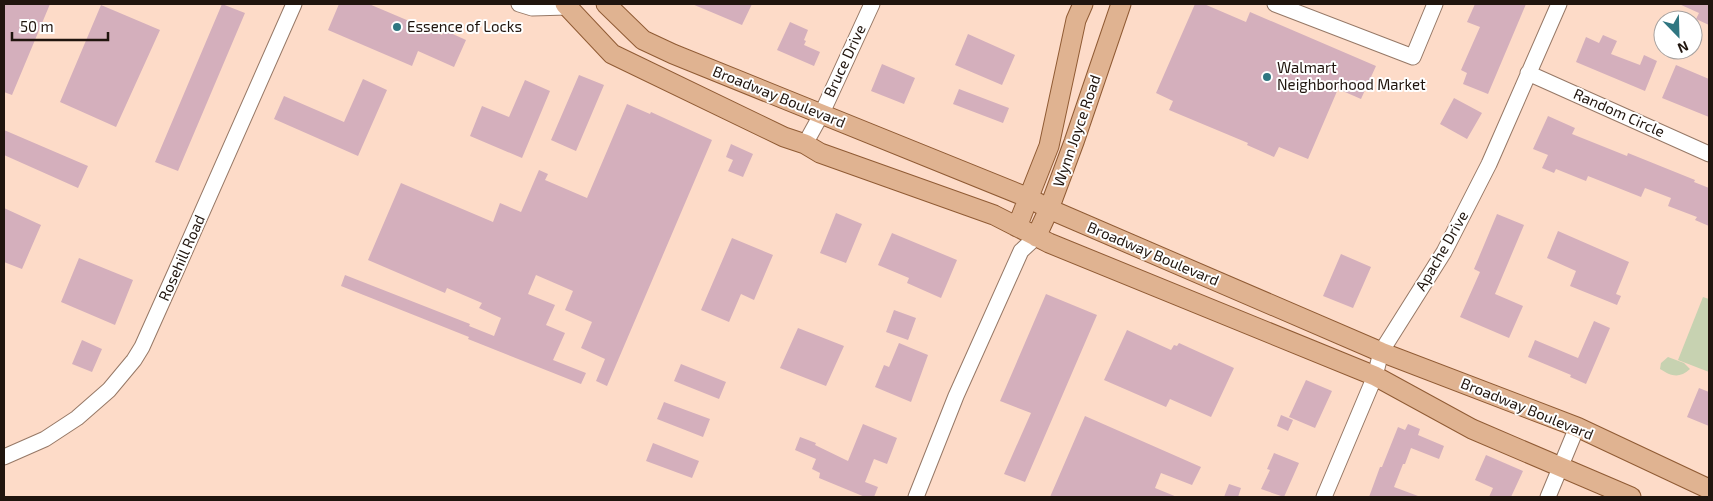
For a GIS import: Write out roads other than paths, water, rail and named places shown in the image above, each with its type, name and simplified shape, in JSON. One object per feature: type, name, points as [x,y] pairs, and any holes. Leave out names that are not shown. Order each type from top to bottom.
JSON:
[{"type":"main road","name":"Broadway Boulevard","points":[[606,4],[643,40],[673,54],[1029,198],[1049,209],[1381,352],[1577,427],[1709,489]]},
{"type":"main road","name":"Wynn Joyce Road","points":[[1017,227],[1049,146],[1076,20],[1083,4]]},
{"type":"main road","name":"Wynn Joyce Road","points":[[1036,237],[1049,209],[1092,92],[1108,36],[1121,4]]},
{"type":"main road","name":"Broadway Boulevard","points":[[568,5],[612,54],[784,137],[805,144],[820,153],[994,215],[1036,237],[1375,376],[1472,429],[1630,497]]},
{"type":"main road","points":[[1185,298],[1196,272]]},
{"type":"street","name":"Rosehill Road","points":[[4,457],[45,439],[77,418],[109,390],[134,360],[179,266],[294,4]]},
{"type":"street","points":[[519,4],[532,8],[568,5]]},
{"type":"street","name":"Bruce Drive","points":[[805,144],[821,115],[872,4]]},
{"type":"street","points":[[1275,4],[1413,57],[1435,4]]},
{"type":"street","name":"Apache Drive","points":[[1324,497],[1375,376],[1381,352],[1444,252],[1489,164],[1558,4]]},
{"type":"street","name":"Random Circle","points":[[1528,73],[1709,154]]},
{"type":"street","name":"Wynn Joyce Road","points":[[1017,227],[1020,251]]},
{"type":"street","name":"Wynn Joyce Road","points":[[916,497],[956,396],[1020,251],[1036,237]]},
{"type":"street","points":[[1548,497],[1577,427]]},
{"type":"place","name":"Essence of Locks","points":[[397,27]]},
{"type":"place","name":"Walmart Neighborhood Market","points":[[1267,77]]}]
